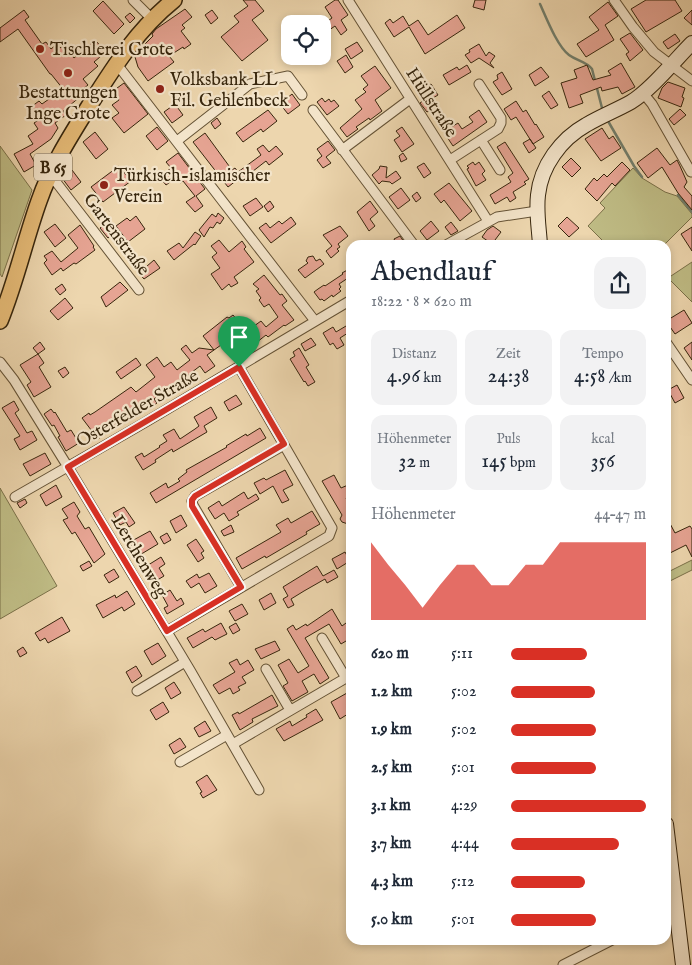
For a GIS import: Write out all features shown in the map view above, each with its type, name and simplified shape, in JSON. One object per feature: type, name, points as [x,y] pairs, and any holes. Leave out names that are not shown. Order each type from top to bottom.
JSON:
[{"type":"main road","name":"B 65","points":[[0,321],[49,176],[79,122],[116,63],[152,19],[174,0]]},
{"type":"main road","points":[[540,240],[537,211],[541,181],[552,156],[561,145],[585,126],[632,102],[692,43]]},
{"type":"main road","points":[[671,911],[683,965]]},
{"type":"street","points":[[133,0],[152,19]]},
{"type":"street","name":"Hüllstraße","points":[[348,0],[488,221]]},
{"type":"street","points":[[614,0],[654,52],[692,81]]},
{"type":"street","points":[[116,63],[315,321]]},
{"type":"street","points":[[176,141],[250,84],[288,76],[302,95]]},
{"type":"street","points":[[450,160],[498,129],[501,123],[501,118],[479,84]]},
{"type":"street","points":[[643,93],[652,104],[691,172]]},
{"type":"street","points":[[342,150],[410,99]]},
{"type":"street","points":[[313,110],[410,240]]},
{"type":"street","points":[[480,140],[500,170]]},
{"type":"street","name":"Gartenstraße","points":[[49,176],[56,182],[138,290]]},
{"type":"street","points":[[455,240],[497,217],[537,211]]},
{"type":"street","name":"Osterfelder Straße","points":[[68,467],[346,303]]},
{"type":"street","points":[[671,349],[692,380]]},
{"type":"street","name":"Lerchenweg","points":[[0,362],[14,380],[68,467],[167,631],[259,790]]},
{"type":"street","points":[[167,631],[329,536],[332,528],[239,367]]},
{"type":"street","points":[[241,587],[192,506],[192,500],[195,496],[284,444]]},
{"type":"street","points":[[15,497],[68,467]]},
{"type":"street","points":[[322,638],[346,673]]},
{"type":"street","points":[[138,691],[185,662]]},
{"type":"street","points":[[266,669],[290,710]]},
{"type":"street","points":[[232,744],[346,679]]},
{"type":"street","points":[[180,762],[227,735]]},
{"type":"street","points":[[562,965],[602,945]]},
{"type":"shaded area","points":[[0,146],[32,190],[2,277],[0,274]]},
{"type":"shaded area","points":[[633,168],[642,178],[665,192],[677,196],[692,214],[692,217],[669,240],[602,240],[588,226],[605,208],[600,203]]},
{"type":"shaded area","points":[[692,262],[692,302],[671,281],[671,276]]},
{"type":"shaded area","points":[[0,488],[57,586],[0,619]]},
{"type":"shaded area","points":[[692,560],[692,570],[671,580],[671,570]]},
{"type":"building","points":[[243,0],[255,0],[264,11],[252,20],[268,40],[242,61],[221,37],[239,22],[234,16],[248,6]]},
{"type":"building","points":[[338,0],[348,15],[341,20],[347,30],[341,35],[335,26],[331,29],[332,18],[325,7]]},
{"type":"building","points":[[475,0],[486,0],[484,10],[473,7]]},
{"type":"building","points":[[646,0],[675,0],[682,11],[646,32],[631,9]]},
{"type":"building","points":[[103,1],[124,24],[114,34],[93,11]]},
{"type":"building","points":[[608,2],[618,16],[605,25],[614,40],[586,57],[577,44],[599,30],[589,17]]},
{"type":"building","points":[[185,9],[192,17],[182,25],[185,28],[181,31],[191,44],[169,56],[174,62],[148,81],[138,67],[135,57],[142,51],[140,49],[153,36],[152,34],[156,29]]},
{"type":"building","points":[[24,10],[29,17],[25,20],[42,44],[46,42],[51,49],[57,44],[60,48],[64,45],[74,58],[95,40],[106,52],[94,62],[98,66],[83,79],[88,85],[78,93],[81,96],[63,111],[66,115],[55,123],[58,128],[51,139],[30,154],[36,165],[24,172],[14,154],[33,144],[28,136],[38,129],[34,123],[40,119],[31,107],[39,101],[42,104],[63,89],[18,29],[0,42],[0,28]]},
{"type":"building","points":[[212,10],[218,18],[211,24],[205,15]]},
{"type":"building","points":[[692,10],[692,25],[684,18]]},
{"type":"building","points":[[130,13],[135,18],[130,23],[125,17]]},
{"type":"building","points":[[457,15],[465,28],[425,54],[409,27],[394,37],[385,23],[390,19],[393,23],[403,16],[409,26],[418,20],[428,35]]},
{"type":"building","points":[[630,33],[643,50],[630,61],[626,54],[629,52],[620,39]]},
{"type":"building","points":[[675,34],[680,41],[668,49],[663,42]]},
{"type":"building","points":[[357,42],[363,51],[351,59],[345,49]]},
{"type":"building","points":[[479,44],[486,56],[489,52],[495,56],[490,63],[494,68],[479,58],[471,63],[465,55]]},
{"type":"building","points":[[346,55],[353,67],[345,73],[337,61]]},
{"type":"building","points":[[621,63],[635,87],[622,94],[618,87],[602,91],[601,87],[580,95],[583,103],[569,108],[561,83],[577,78],[574,70],[587,65],[593,80],[611,75],[608,71]]},
{"type":"building","points":[[467,65],[471,72],[449,85],[443,75],[457,67],[459,70]]},
{"type":"building","points":[[375,66],[391,88],[375,100],[382,111],[356,127],[358,129],[347,137],[340,128],[362,109],[355,100],[366,92],[363,89],[368,85],[361,76]]},
{"type":"building","points":[[541,67],[549,77],[535,86],[529,75]]},
{"type":"building","points":[[502,72],[512,89],[502,95],[493,82],[498,79],[497,75]]},
{"type":"building","points":[[668,82],[685,88],[681,107],[658,98],[662,88]]},
{"type":"building","points":[[124,83],[148,114],[124,133],[112,118],[119,113],[112,105],[119,100],[113,91]]},
{"type":"building","points":[[431,84],[438,95],[428,101],[432,109],[427,112],[420,103],[424,100],[419,92]]},
{"type":"building","points":[[549,91],[558,105],[551,109],[542,96]]},
{"type":"building","points":[[292,94],[300,105],[288,114],[280,104]]},
{"type":"building","points":[[322,98],[325,102],[329,99],[331,102],[334,100],[339,106],[327,115],[317,102]]},
{"type":"building","points":[[516,101],[523,112],[526,110],[544,137],[533,144],[516,117],[511,120],[504,109]]},
{"type":"building","points":[[175,104],[183,115],[172,123],[164,112]]},
{"type":"building","points":[[680,109],[686,115],[674,125],[669,119]]},
{"type":"building","points":[[268,110],[277,121],[263,132],[261,129],[243,142],[236,133]]},
{"type":"building","points":[[479,110],[487,122],[453,146],[445,131],[458,123],[462,129],[473,122],[469,117]]},
{"type":"building","points":[[217,118],[221,124],[215,129],[211,123]]},
{"type":"building","points":[[157,127],[168,141],[157,150],[146,136]]},
{"type":"building","points":[[402,127],[414,144],[402,152],[394,140],[400,136],[396,131]]},
{"type":"building","points":[[602,128],[609,139],[613,136],[621,148],[601,161],[585,139]]},
{"type":"building","points":[[95,132],[108,149],[96,159],[83,142]]},
{"type":"building","points":[[205,133],[232,170],[235,168],[238,172],[261,155],[257,149],[263,145],[269,152],[276,146],[283,154],[269,165],[266,161],[239,182],[237,180],[228,187],[193,142]]},
{"type":"building","points":[[530,139],[536,148],[529,153],[523,143]]},
{"type":"building","points":[[328,141],[335,150],[326,157],[331,163],[323,168],[317,160],[322,156],[317,149]]},
{"type":"building","points":[[505,142],[529,179],[524,182],[526,184],[513,192],[516,198],[510,202],[507,197],[495,204],[490,195],[511,182],[508,177],[513,173],[497,147]]},
{"type":"building","points":[[657,148],[670,165],[677,160],[687,182],[684,187],[692,196],[692,210],[678,193],[662,167],[648,178],[637,163]]},
{"type":"building","points":[[178,153],[205,189],[196,196],[203,206],[195,212],[186,202],[195,196],[183,181],[180,183],[176,178],[166,185],[162,180],[168,175],[166,172],[171,168],[166,162]]},
{"type":"building","points":[[403,153],[407,159],[401,162],[399,156]]},
{"type":"building","points":[[571,158],[581,168],[572,177],[562,167]]},
{"type":"building","points":[[473,162],[475,165],[479,162],[485,171],[482,174],[486,180],[476,186],[467,169],[469,168],[467,166]]},
{"type":"building","points":[[622,162],[630,170],[615,186],[612,183],[597,201],[585,189],[594,178],[597,181],[604,174],[607,177]]},
{"type":"building","points":[[424,163],[431,173],[424,178],[417,167]]},
{"type":"building","points":[[119,166],[131,181],[103,202],[91,187]]},
{"type":"building","points":[[380,166],[387,167],[386,178],[396,171],[401,178],[392,184],[382,181],[379,184],[372,175]]},
{"type":"building","points":[[72,170],[81,182],[71,190],[62,178]]},
{"type":"building","points":[[449,183],[472,211],[460,221],[444,200],[441,203],[434,194]]},
{"type":"building","points":[[401,188],[410,200],[398,209],[389,197]]},
{"type":"building","points":[[417,192],[421,198],[416,202],[412,196]]},
{"type":"building","points":[[256,198],[263,207],[250,216],[243,206]]},
{"type":"building","points":[[270,201],[274,207],[268,212],[264,206]]},
{"type":"building","points":[[370,201],[378,212],[370,219],[375,226],[369,231],[357,212]]},
{"type":"building","points":[[218,213],[224,218],[220,224],[217,222],[213,228],[210,227],[204,237],[199,230],[212,214],[216,217]]},
{"type":"building","points":[[136,216],[145,229],[128,242],[116,226],[127,218],[130,221]]},
{"type":"building","points":[[291,217],[296,224],[271,243],[259,228],[266,223],[270,228],[279,221],[282,224]]},
{"type":"building","points":[[567,217],[579,228],[569,237],[558,226]]},
{"type":"building","points":[[431,221],[439,231],[427,240],[420,231]]},
{"type":"building","points":[[108,222],[116,232],[108,238],[100,228]]},
{"type":"building","points":[[451,222],[458,231],[451,235],[445,227]]},
{"type":"building","points":[[55,224],[66,238],[55,247],[44,232]]},
{"type":"building","points":[[80,225],[95,250],[76,264],[74,263],[63,271],[61,268],[52,275],[44,263],[47,260],[44,256],[52,251],[61,262],[78,248],[68,235]]},
{"type":"building","points":[[340,226],[348,236],[338,244],[340,247],[337,249],[339,251],[331,258],[326,251],[332,246],[323,235]]},
{"type":"building","points":[[493,226],[501,232],[495,240],[486,240],[482,237]]},
{"type":"building","points":[[692,227],[692,251],[681,234]]},
{"type":"building","points":[[195,232],[201,236],[195,245],[174,260],[167,251],[179,243],[183,248]]},
{"type":"building","points":[[400,236],[403,240],[394,240]]},
{"type":"building","points":[[219,240],[229,252],[242,241],[246,247],[244,249],[254,262],[234,277],[238,283],[231,287],[229,284],[222,290],[211,274],[220,268],[212,257],[217,253],[211,246]]},
{"type":"building","points":[[313,256],[316,261],[320,259],[324,264],[305,278],[298,270],[308,263],[306,261],[308,257]]},
{"type":"building","points":[[154,260],[160,268],[144,279],[139,273]]},
{"type":"building","points":[[346,271],[346,279],[339,284],[341,291],[324,301],[320,300],[314,292]]},
{"type":"building","points":[[264,275],[287,301],[282,305],[294,320],[268,337],[266,335],[252,346],[248,340],[239,346],[237,343],[226,352],[221,345],[214,350],[203,336],[227,317],[229,318],[233,315],[250,329],[261,321],[266,327],[278,317],[269,304],[264,307],[259,300],[261,298],[256,291],[259,289],[253,284]]},
{"type":"building","points":[[120,282],[128,290],[106,307],[101,297]]},
{"type":"building","points":[[62,284],[66,290],[60,295],[55,289]]},
{"type":"building","points":[[65,298],[73,308],[58,320],[50,311]]},
{"type":"building","points":[[684,310],[692,323],[675,334],[671,328],[671,318]]},
{"type":"building","points":[[346,326],[346,334],[340,338],[344,345],[337,349],[333,343],[330,345],[323,333],[333,327],[336,332]]},
{"type":"building","points":[[311,338],[316,345],[305,351],[301,344]]},
{"type":"building","points":[[40,342],[45,349],[38,354],[33,348]]},
{"type":"building","points":[[692,342],[692,360],[684,348]]},
{"type":"building","points":[[186,345],[192,353],[199,348],[214,350],[207,355],[215,366],[205,373],[200,366],[154,399],[157,403],[152,407],[148,402],[134,413],[132,411],[98,439],[82,418],[89,413],[90,415],[95,412],[131,387],[136,392],[155,377],[146,365],[157,357],[164,367],[171,362],[177,370],[190,360],[181,349]]},
{"type":"building","points":[[299,348],[309,365],[306,367],[315,382],[308,386],[290,359],[295,356],[293,352]]},
{"type":"building","points":[[38,354],[44,363],[39,367],[51,387],[34,397],[27,385],[31,382],[20,365]]},
{"type":"building","points":[[136,358],[141,365],[121,379],[116,372]]},
{"type":"building","points":[[65,367],[69,373],[63,378],[58,371]]},
{"type":"building","points":[[677,385],[684,398],[675,403],[671,396],[671,388]]},
{"type":"building","points":[[236,395],[242,404],[229,411],[224,402]]},
{"type":"building","points":[[14,401],[19,410],[15,413],[27,433],[32,431],[37,440],[20,450],[14,439],[20,436],[2,408]]},
{"type":"building","points":[[211,407],[217,418],[204,426],[207,432],[173,452],[172,449],[143,470],[135,457],[142,453],[144,457],[160,447],[167,441],[163,435],[174,429],[180,439],[199,426],[194,417]]},
{"type":"building","points":[[51,409],[55,412],[67,432],[71,430],[79,443],[66,451],[54,425],[52,426],[44,414]]},
{"type":"building","points":[[260,428],[266,438],[156,503],[150,493],[166,483],[168,488],[180,481],[178,479],[187,472],[186,470],[246,434],[247,436]]},
{"type":"building","points":[[45,453],[51,464],[30,476],[23,464]]},
{"type":"building","points":[[285,470],[293,485],[283,490],[289,500],[282,503],[273,486],[260,494],[254,483],[264,478],[266,480]]},
{"type":"building","points":[[334,475],[341,488],[346,486],[346,523],[340,519],[342,515],[322,481]]},
{"type":"building","points":[[56,485],[62,497],[46,506],[40,495]]},
{"type":"building","points":[[244,492],[248,499],[256,494],[259,499],[237,512],[239,515],[229,521],[224,513],[215,519],[208,508],[219,501],[222,506]]},
{"type":"building","points":[[25,499],[27,503],[20,508],[17,503]]},
{"type":"building","points":[[74,502],[80,512],[77,516],[85,529],[89,527],[105,554],[94,563],[75,532],[72,534],[63,520],[68,518],[62,509]]},
{"type":"building","points":[[124,507],[135,523],[129,527],[126,522],[120,525],[113,513]]},
{"type":"building","points":[[312,511],[320,524],[306,532],[307,534],[266,558],[265,556],[242,569],[236,558],[281,532],[276,525],[288,518],[291,523]]},
{"type":"building","points":[[181,515],[187,526],[176,533],[170,521]]},
{"type":"building","points":[[231,525],[234,532],[224,536],[221,531]]},
{"type":"building","points":[[671,525],[675,533],[690,526],[692,529],[692,557],[686,545],[671,552]]},
{"type":"building","points":[[150,531],[158,544],[138,556],[130,542]]},
{"type":"building","points":[[167,533],[171,540],[164,544],[160,537]]},
{"type":"building","points":[[196,539],[204,551],[201,553],[204,558],[198,562],[187,545]]},
{"type":"building","points":[[345,552],[346,554],[346,563],[337,569],[332,559]]},
{"type":"building","points":[[161,557],[165,564],[159,568],[164,576],[154,582],[145,567]]},
{"type":"building","points":[[89,561],[92,566],[83,571],[80,566]]},
{"type":"building","points":[[317,566],[323,576],[334,570],[338,577],[327,583],[325,579],[291,599],[294,605],[288,608],[283,599],[288,596],[283,587]]},
{"type":"building","points":[[114,569],[119,577],[109,583],[104,575]]},
{"type":"building","points":[[209,573],[217,586],[205,593],[199,583],[191,588],[186,581],[197,574],[199,578]]},
{"type":"building","points":[[170,590],[177,601],[181,598],[184,604],[167,614],[164,608],[168,606],[162,595]]},
{"type":"building","points":[[127,591],[135,604],[124,611],[122,607],[103,618],[96,605],[115,595],[116,598]]},
{"type":"building","points":[[271,593],[276,603],[264,610],[259,600]]},
{"type":"building","points":[[242,604],[248,614],[235,621],[229,611]]},
{"type":"building","points":[[332,609],[342,626],[346,623],[346,641],[341,644],[329,624],[305,638],[329,678],[320,684],[314,674],[302,681],[308,692],[292,701],[283,686],[288,683],[278,665],[289,659],[298,673],[309,666],[287,629],[293,625],[296,630],[306,624],[307,626]]},
{"type":"building","points":[[62,617],[70,631],[48,643],[45,638],[40,641],[35,633]]},
{"type":"building","points":[[221,623],[227,634],[215,640],[212,637],[193,648],[187,638],[203,629],[205,632]]},
{"type":"building","points":[[236,623],[240,630],[233,634],[229,627]]},
{"type":"building","points":[[275,641],[280,650],[261,659],[255,649]]},
{"type":"building","points":[[158,643],[166,656],[152,665],[144,651]]},
{"type":"building","points":[[23,647],[27,653],[20,657],[17,651]]},
{"type":"building","points":[[237,659],[240,665],[248,660],[254,670],[242,677],[246,683],[238,687],[240,690],[233,694],[230,688],[219,694],[213,685],[235,672],[229,663]]},
{"type":"building","points":[[136,666],[142,676],[132,683],[126,672]]},
{"type":"building","points":[[174,682],[181,693],[171,699],[165,688]]},
{"type":"building","points":[[346,694],[346,715],[340,719],[331,702]]},
{"type":"building","points":[[272,695],[278,706],[252,719],[253,722],[240,730],[232,715],[238,712],[239,714]]},
{"type":"building","points":[[163,702],[169,712],[156,720],[150,710]]},
{"type":"building","points":[[316,709],[323,720],[284,741],[276,729],[290,721],[292,726]]},
{"type":"building","points":[[205,721],[211,731],[199,737],[194,728]]},
{"type":"building","points":[[180,738],[186,747],[174,754],[169,745]]},
{"type":"building","points":[[207,775],[217,790],[203,798],[196,782]]},
{"type":"waterway","points":[[540,4],[560,45],[569,55],[587,64],[592,69],[602,108]]},
{"type":"waterway","points":[[608,121],[642,177]]},
{"type":"waterway","points":[[678,195],[692,212]]},
{"type":"place","name":"Tischlerei Grote","points":[[40,49]]},
{"type":"place","name":"Bestattungen Inge Grote","points":[[68,73]]},
{"type":"place","name":"Volksbank LL Fil. Gehlenbeck","points":[[160,89]]},
{"type":"place","name":"Türkisch-islamischer Verein","points":[[104,185]]},
{"type":"route","points":[[239,367],[284,444],[195,496],[192,500],[192,506],[241,587],[167,631],[68,467],[239,367]]}]
